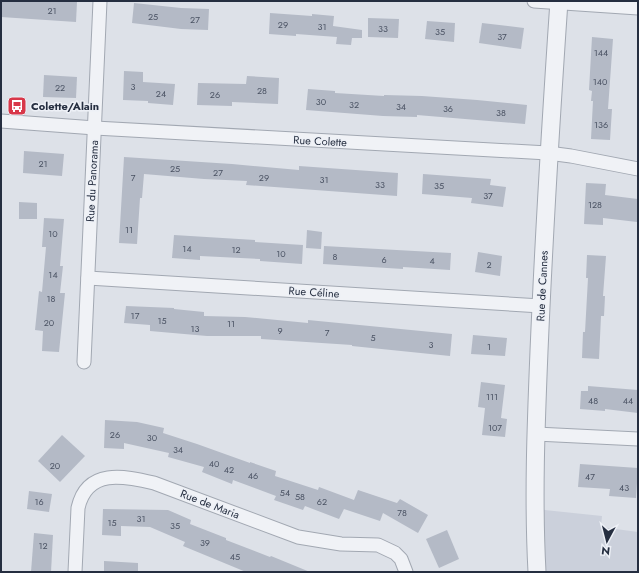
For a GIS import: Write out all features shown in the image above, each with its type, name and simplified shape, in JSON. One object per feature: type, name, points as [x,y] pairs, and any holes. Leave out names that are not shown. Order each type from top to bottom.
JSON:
[{"type":"street","name":"Rue du Panorama","points":[[84,362],[100,1]]},
{"type":"street","points":[[534,1],[638,8]]},
{"type":"street","name":"Rue de Cannes","points":[[538,572],[535,509],[536,434],[548,153],[559,2]]},
{"type":"street","name":"Rue Colette","points":[[1,121],[95,128],[548,153],[638,169]]},
{"type":"street","name":"Rue Céline","points":[[88,278],[541,306]]},
{"type":"street","points":[[536,434],[638,439]]},
{"type":"street","name":"Rue de Maria","points":[[75,572],[80,500],[88,486],[95,481],[114,477],[154,483],[298,537],[334,543],[378,545],[395,553],[401,559],[406,572]]},
{"type":"shaded area","points":[[535,509],[602,516],[601,527],[638,532],[638,572],[537,572]]},
{"type":"building","points":[[1,1],[77,2],[76,22],[1,17]]},
{"type":"building","points":[[134,3],[181,8],[209,9],[208,30],[181,29],[132,23]]},
{"type":"building","points":[[270,13],[334,16],[333,26],[362,30],[362,38],[352,38],[351,45],[336,44],[337,37],[269,34]]},
{"type":"building","points":[[368,18],[399,19],[398,38],[368,37]]},
{"type":"building","points":[[427,21],[455,23],[454,42],[425,39]]},
{"type":"building","points":[[482,23],[524,28],[521,49],[479,43]]},
{"type":"building","points":[[592,37],[613,39],[608,109],[612,109],[610,140],[591,139],[593,101],[591,101],[592,91],[589,90]]},
{"type":"building","points":[[124,71],[143,72],[143,82],[175,84],[173,105],[148,103],[148,101],[123,100]]},
{"type":"building","points":[[44,75],[77,77],[76,98],[43,97]]},
{"type":"building","points":[[247,76],[279,78],[278,104],[232,102],[232,106],[197,105],[198,83],[246,84]]},
{"type":"building","points":[[308,89],[335,91],[335,93],[384,96],[422,96],[527,105],[525,124],[417,115],[417,117],[383,116],[306,110]]},
{"type":"building","points":[[24,151],[64,154],[62,176],[23,173]]},
{"type":"building","points":[[124,157],[299,170],[299,166],[398,173],[397,196],[246,185],[247,181],[144,174],[142,198],[140,198],[137,244],[119,243]]},
{"type":"building","points":[[423,174],[491,179],[490,185],[506,187],[503,207],[471,203],[472,198],[422,194]]},
{"type":"building","points":[[586,183],[606,184],[605,195],[638,199],[637,222],[603,218],[603,225],[584,224]]},
{"type":"building","points":[[19,202],[37,203],[37,219],[19,219]]},
{"type":"building","points":[[44,218],[64,219],[60,266],[63,266],[60,293],[65,293],[59,352],[42,351],[43,331],[35,330],[39,291],[42,292],[46,247],[42,247]]},
{"type":"building","points":[[307,230],[322,232],[321,249],[306,248]]},
{"type":"building","points":[[174,235],[255,240],[255,242],[303,245],[302,264],[260,261],[260,259],[200,256],[200,260],[172,258]]},
{"type":"building","points":[[324,246],[451,253],[450,270],[403,267],[403,269],[323,264]]},
{"type":"building","points":[[478,252],[502,256],[500,276],[475,272]]},
{"type":"building","points":[[587,255],[606,256],[603,296],[605,296],[604,316],[601,316],[599,359],[582,358],[588,278],[586,278]]},
{"type":"building","points":[[126,306],[174,308],[204,312],[204,316],[245,317],[308,323],[308,320],[452,334],[450,356],[352,345],[261,339],[261,336],[207,336],[150,331],[150,325],[124,323]]},
{"type":"building","points":[[473,335],[507,338],[505,356],[471,354]]},
{"type":"building","points":[[481,382],[505,385],[501,418],[507,419],[505,437],[482,435],[485,408],[478,407]]},
{"type":"building","points":[[588,386],[638,390],[638,413],[605,409],[605,411],[580,409],[581,391],[588,391]]},
{"type":"building","points":[[105,420],[137,422],[164,428],[163,433],[276,471],[275,476],[318,490],[319,487],[354,500],[358,490],[397,503],[400,499],[428,515],[418,533],[383,513],[380,521],[344,509],[339,519],[305,506],[303,510],[274,500],[276,496],[233,480],[232,484],[202,472],[204,467],[168,457],[169,453],[124,443],[124,449],[104,448]]},
{"type":"building","points":[[62,435],[85,456],[60,482],[38,461]]},
{"type":"building","points":[[580,464],[638,468],[636,498],[609,496],[610,489],[578,487]]},
{"type":"building","points":[[29,491],[52,494],[49,512],[27,509]]},
{"type":"building","points":[[103,509],[168,510],[191,520],[190,524],[226,538],[226,540],[310,572],[246,572],[183,546],[185,542],[150,527],[121,526],[121,536],[102,535]]},
{"type":"building","points":[[447,530],[459,559],[439,568],[426,539]]},
{"type":"building","points":[[34,533],[53,535],[51,572],[31,572]]},
{"type":"building","points":[[104,561],[138,563],[138,572],[104,572]]},
{"type":"place","name":"Colette/Alain","points":[[17,106]]}]
